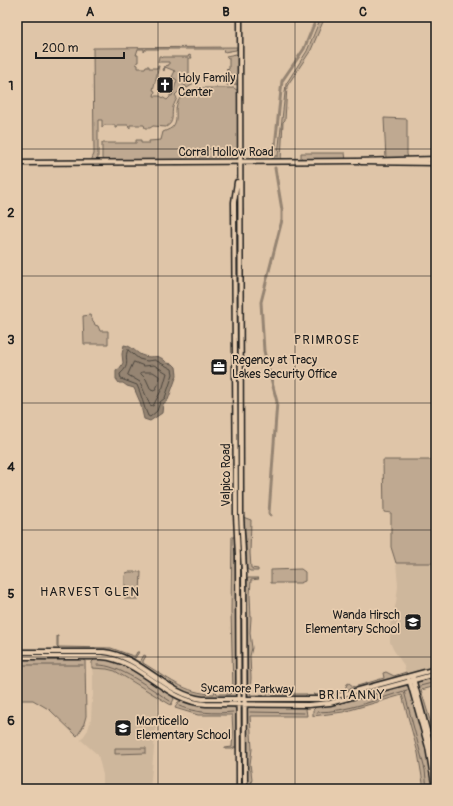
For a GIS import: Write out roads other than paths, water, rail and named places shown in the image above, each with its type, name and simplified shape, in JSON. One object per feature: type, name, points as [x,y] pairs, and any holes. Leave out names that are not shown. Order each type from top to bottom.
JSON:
[{"type":"main road","name":"Valpico Road","points":[[239,17],[240,514],[244,572],[245,789]]},
{"type":"main road","name":"Corral Hollow Road","points":[[17,163],[356,161],[436,159]]},
{"type":"main road","points":[[356,161],[385,164],[436,164]]},
{"type":"main road","name":"Valpico Road","points":[[239,789],[234,202],[237,186],[238,165],[240,162]]},
{"type":"main road","name":"Sycamore Parkway","points":[[17,652],[112,653],[127,659],[186,695],[203,699],[239,702]]},
{"type":"main road","name":"Sycamore Parkway","points":[[17,657],[114,658],[178,697],[190,702],[206,704],[244,702],[308,705],[330,703],[411,679],[436,674]]},
{"type":"main road","name":"Sycamore Parkway","points":[[411,679],[436,669]]},
{"type":"main road","points":[[411,679],[436,764]]},
{"type":"main road","points":[[411,679],[431,756],[435,789]]},
{"type":"water","points":[[124,345],[144,356],[156,356],[161,358],[167,363],[173,364],[176,367],[177,375],[168,400],[163,404],[162,413],[150,421],[144,419],[140,402],[134,388],[123,383],[119,383],[116,379],[116,371],[123,363],[122,354]]},
{"type":"waterway","points":[[274,156],[282,81],[304,49],[317,17]]},
{"type":"waterway","points":[[270,515],[277,402],[264,351],[261,302],[282,220],[282,210],[275,168]]},
{"type":"waterway","points":[[17,665],[83,665]]},
{"type":"waterway","points":[[97,665],[106,666],[125,673],[170,701]]},
{"type":"waterway","points":[[420,686],[436,682]]},
{"type":"waterway","points":[[317,712],[340,710],[407,690]]},
{"type":"waterway","points":[[404,691],[425,770],[427,789]]},
{"type":"waterway","points":[[179,706],[205,712],[233,712]]},
{"type":"waterway","points":[[250,712],[304,713]]},
{"type":"place","name":"Holy Family Center","points":[[165,85]]},
{"type":"place","name":"Regency at Tracy Lakes Security Office","points":[[219,367]]},
{"type":"place","name":"Wanda Hirsch Elementary School","points":[[413,622]]},
{"type":"place","name":"Monticello Elementary School","points":[[123,728]]},
{"type":"district","name":"PRIMROSE","points":[[327,340]]},
{"type":"district","name":"HARVEST GLEN","points":[[90,592]]},
{"type":"district","name":"BRITANNY","points":[[352,695]]}]
